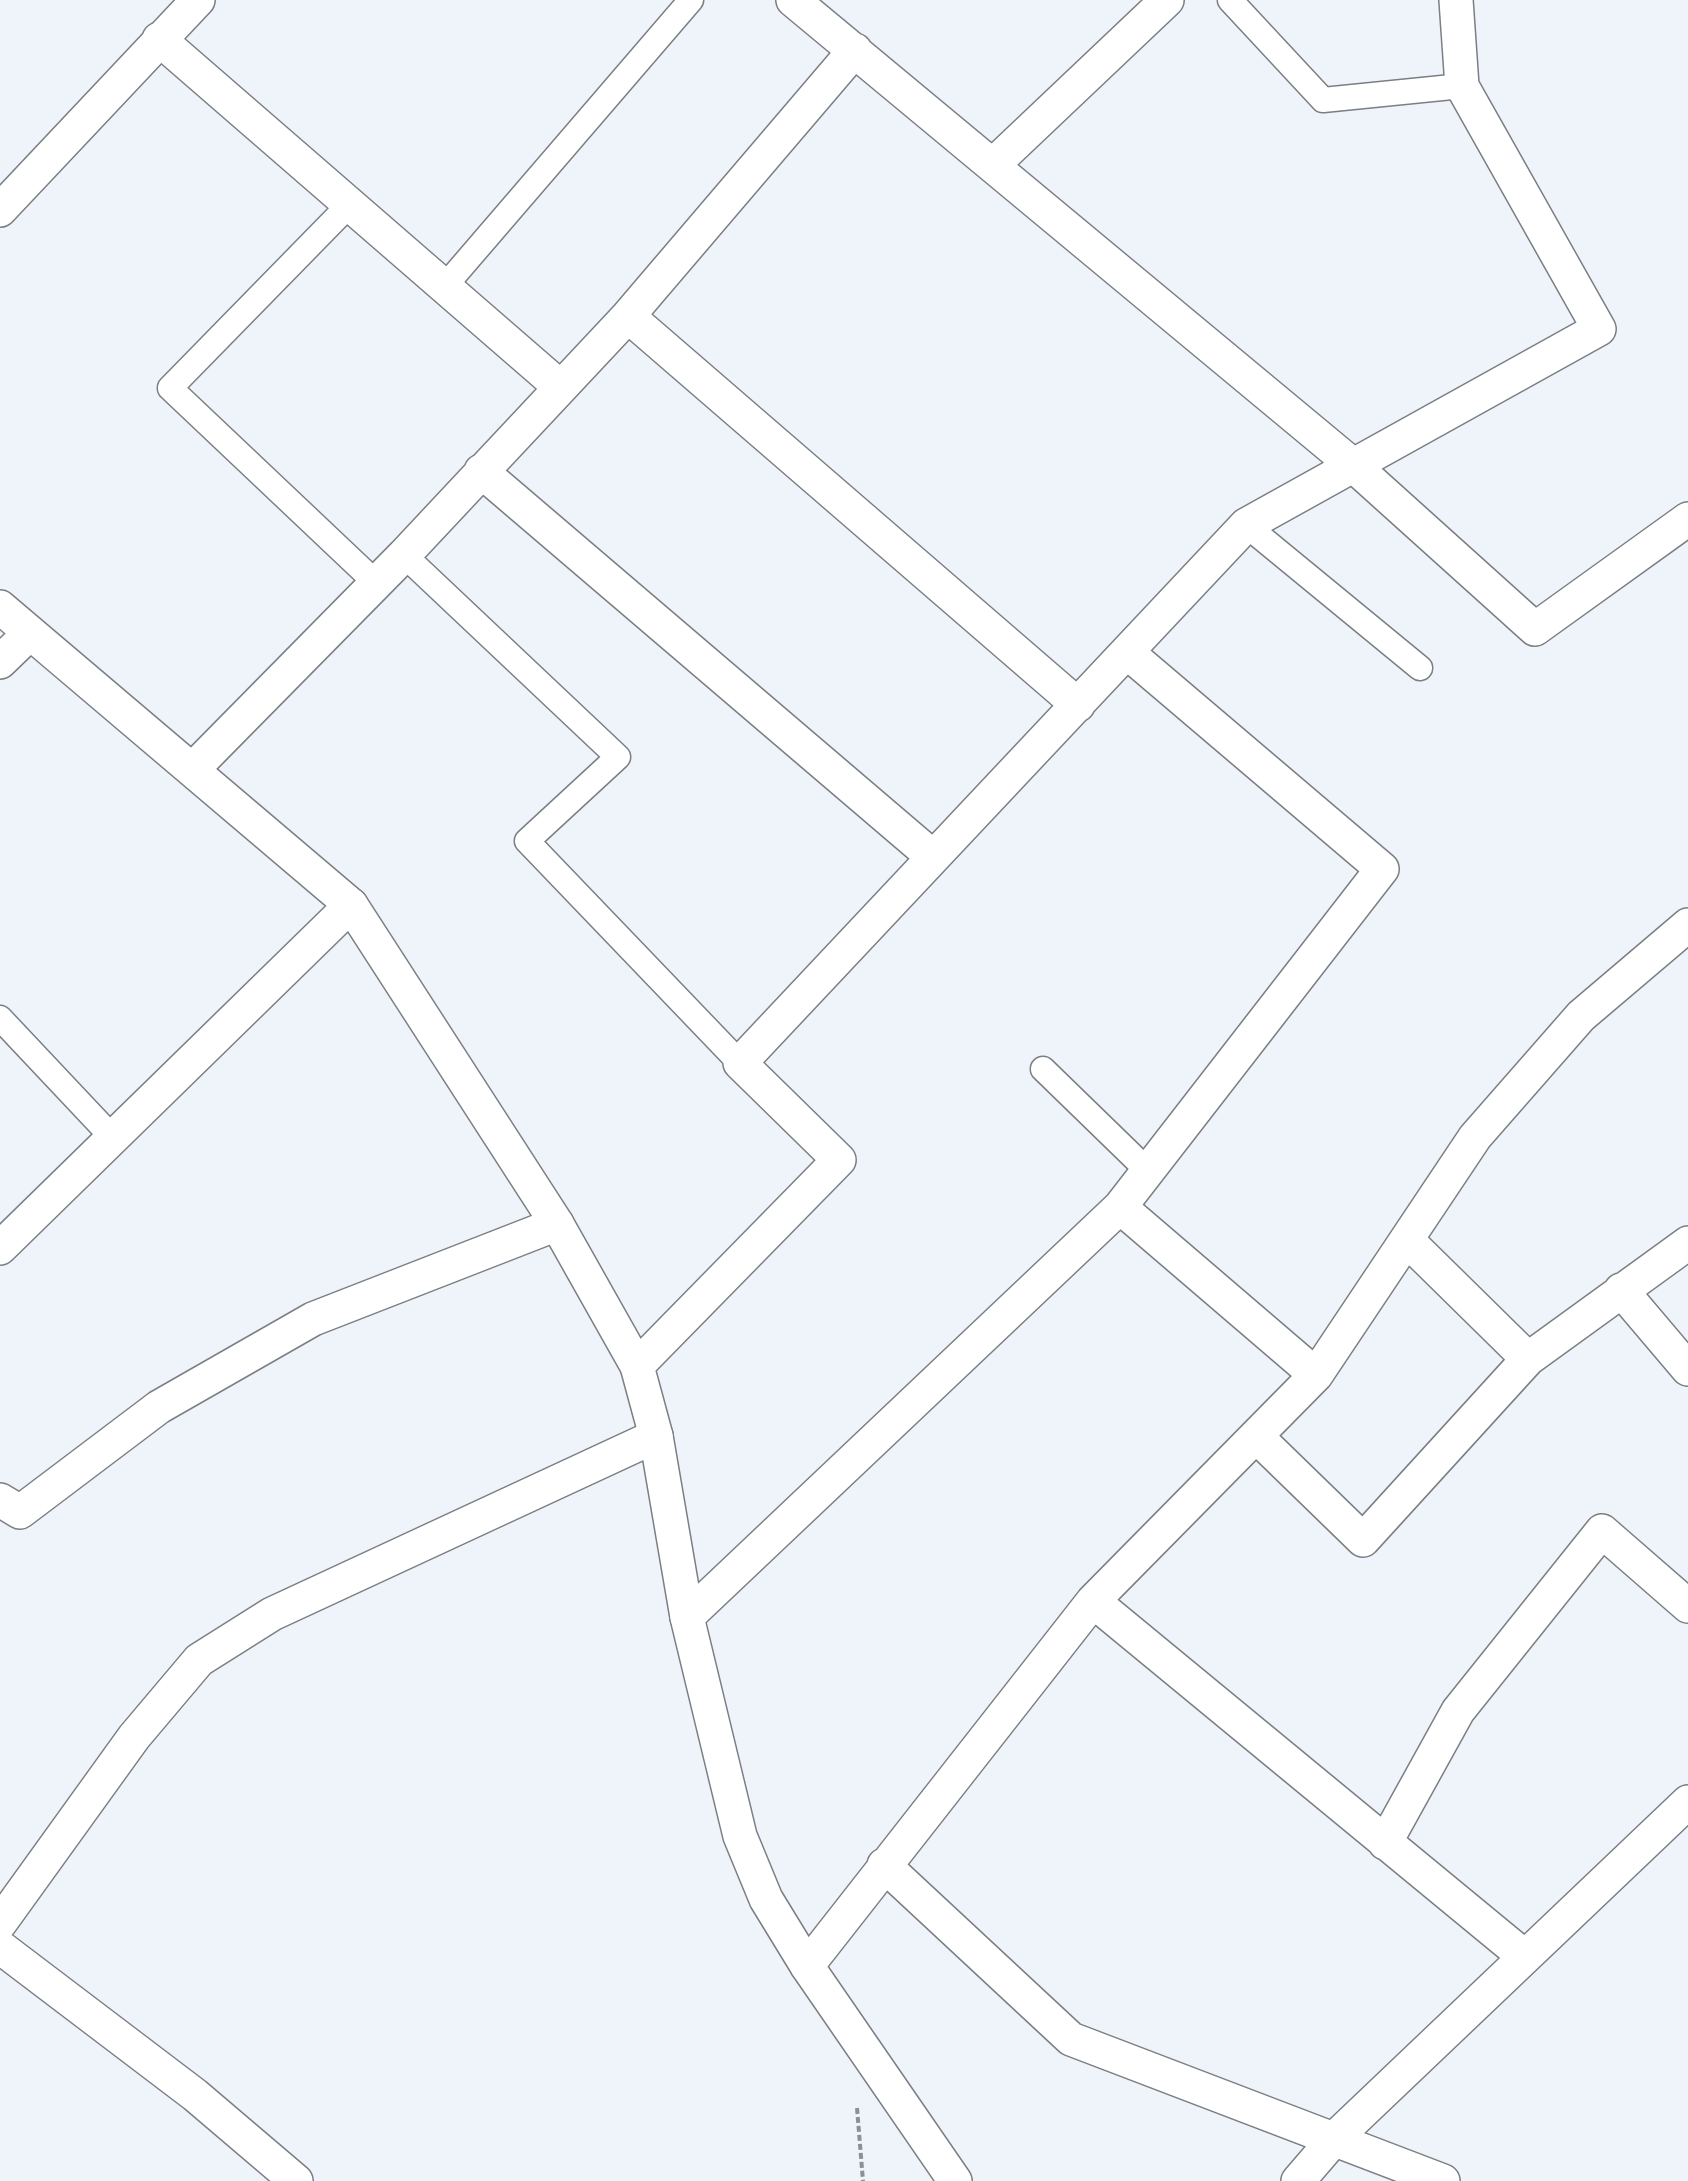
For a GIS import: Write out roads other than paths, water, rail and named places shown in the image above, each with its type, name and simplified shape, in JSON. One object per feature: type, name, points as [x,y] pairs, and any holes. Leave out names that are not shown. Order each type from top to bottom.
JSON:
[{"type":"street","points":[[0,210],[198,0]]},
{"type":"street","points":[[793,0],[994,164],[1354,466],[1534,629],[1688,519]]},
{"type":"street","points":[[994,164],[1167,0]]},
{"type":"street","points":[[636,1366],[839,1160],[740,1063],[1246,525],[1599,329],[1462,86],[1456,0]]},
{"type":"street","points":[[159,39],[559,386]]},
{"type":"street","points":[[193,769],[404,555],[559,386],[627,316],[855,50]]},
{"type":"street","points":[[627,316],[1078,705]]},
{"type":"street","points":[[481,471],[933,857]]},
{"type":"street","points":[[0,607],[351,905],[557,1224],[636,1366],[656,1436],[687,1617],[740,1836],[766,1899],[807,1966],[955,2181]]},
{"type":"street","points":[[0,662],[30,633]]},
{"type":"street","points":[[687,1617],[1120,1207],[1382,869],[1128,653]]},
{"type":"street","points":[[0,1248],[351,905]]},
{"type":"street","points":[[807,1966],[1093,1601],[1316,1375],[1475,1137],[1581,1016],[1688,925]]},
{"type":"street","points":[[1120,1207],[1316,1375]]},
{"type":"street","points":[[0,1500],[20,1512],[159,1407],[313,1318],[557,1224]]},
{"type":"street","points":[[1408,1240],[1528,1359]]},
{"type":"street","points":[[1256,1436],[1363,1540],[1528,1359],[1688,1243]]},
{"type":"street","points":[[1621,1290],[1688,1369]]},
{"type":"street","points":[[0,1923],[134,1737],[200,1660],[272,1614],[656,1436]]},
{"type":"street","points":[[1385,1843],[1458,1711],[1602,1531],[1688,1606]]},
{"type":"street","points":[[1093,1601],[1525,1957]]},
{"type":"street","points":[[1298,2181],[1335,2138],[1688,1802]]},
{"type":"street","points":[[884,1865],[1071,2039],[1443,2181]]},
{"type":"street","points":[[0,1947],[195,2095],[296,2181]]},
{"type":"lane","points":[[445,286],[691,0]]},
{"type":"lane","points":[[1230,0],[1323,100],[1462,86]]},
{"type":"lane","points":[[350,204],[170,388],[375,582]]},
{"type":"lane","points":[[1246,525],[1420,668]]},
{"type":"lane","points":[[404,555],[618,757],[527,842],[740,1063]]},
{"type":"lane","points":[[0,1018],[114,1139]]},
{"type":"lane","points":[[1042,1068],[1149,1172]]}]
